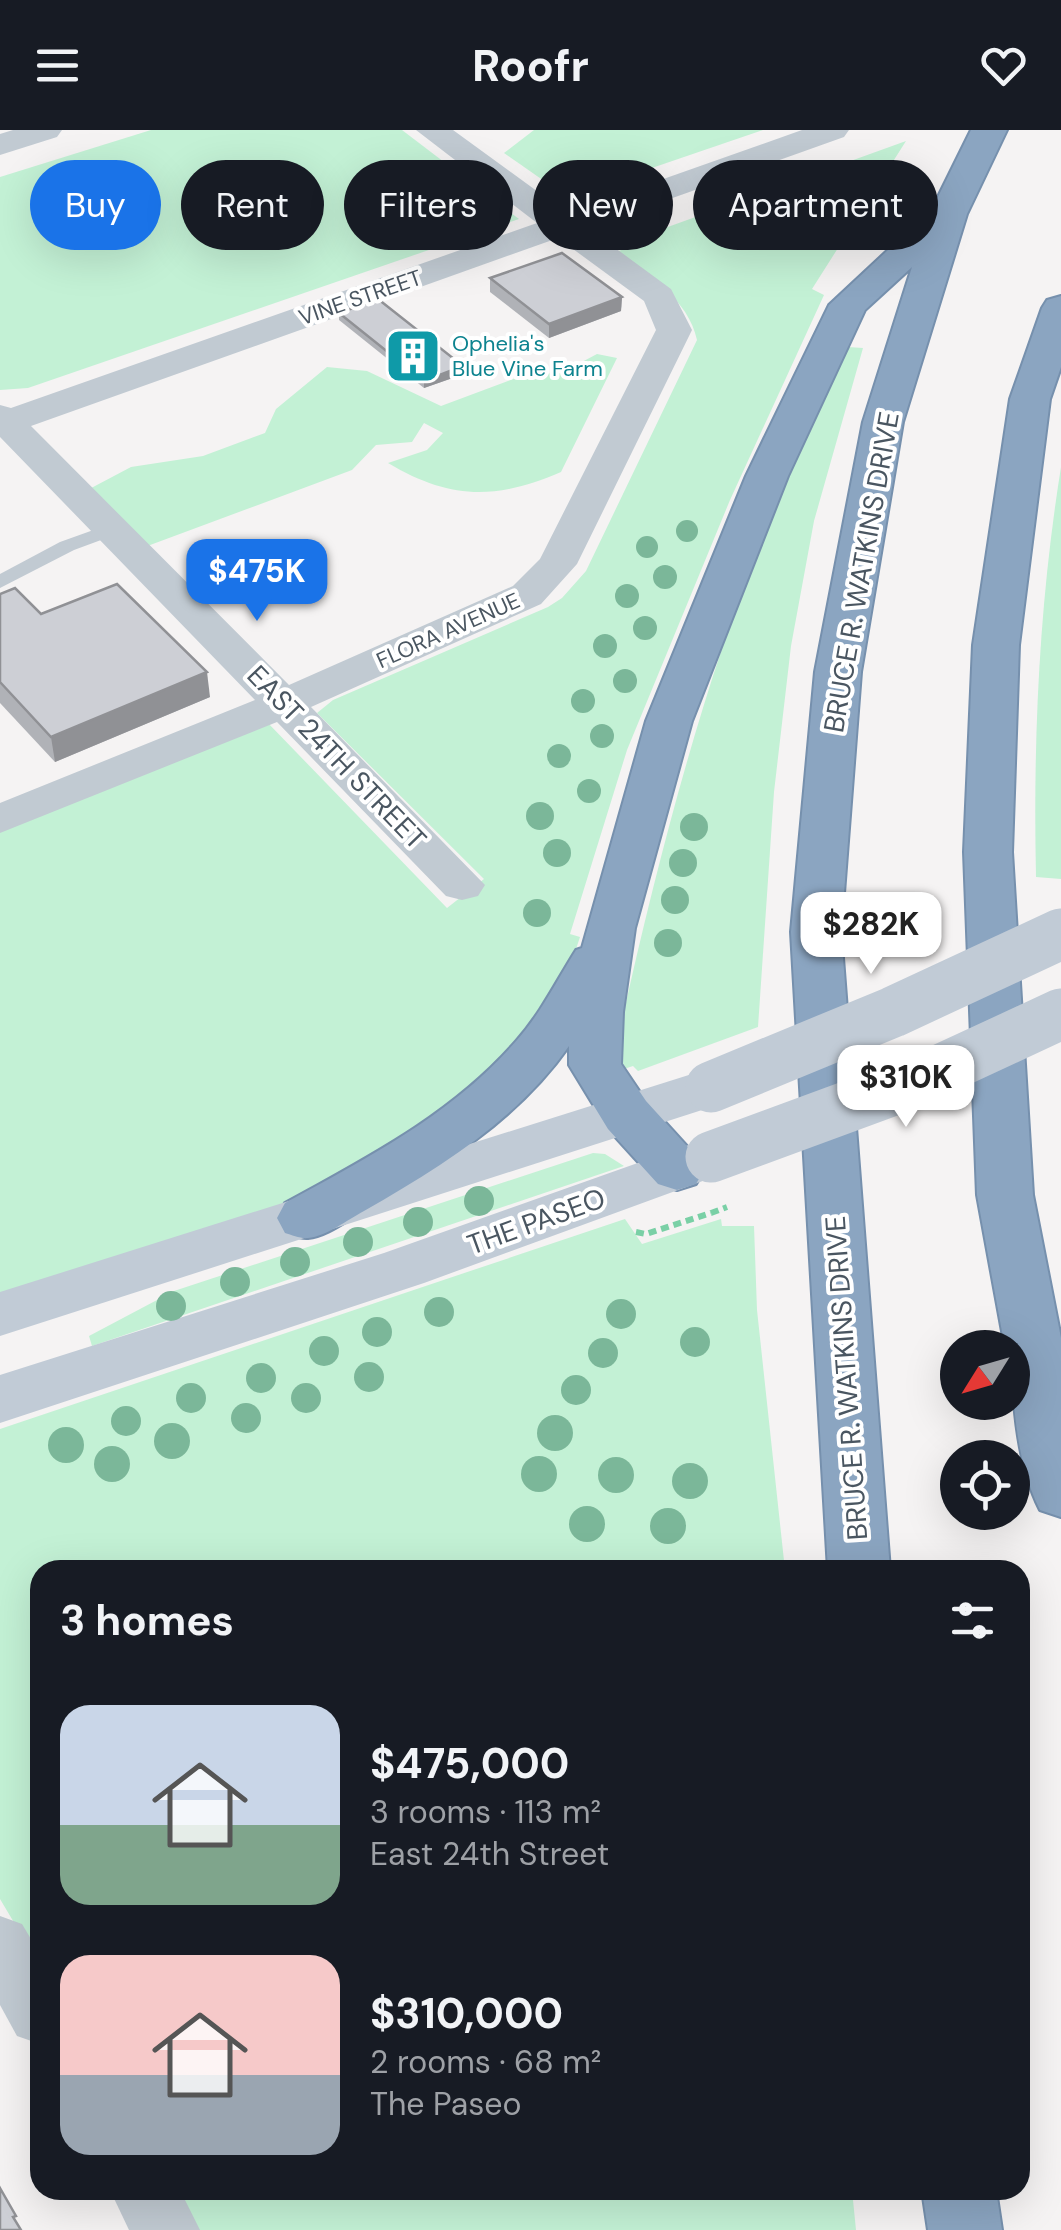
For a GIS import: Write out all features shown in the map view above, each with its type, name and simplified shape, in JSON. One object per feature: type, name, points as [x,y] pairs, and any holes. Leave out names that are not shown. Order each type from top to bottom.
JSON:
[{"type":"highway","name":"BRUCE R. WATKINS DRIVE","points":[[858,1560],[816,932],[838,672],[883,422],[948,214],[983,142]]},
{"type":"highway","points":[[694,1164],[627,1115],[595,1065],[596,1012],[610,928],[669,721],[766,476],[848,305],[948,214]]},
{"type":"highway","points":[[1061,308],[1030,398],[999,626],[988,852],[1004,1195],[1061,1492]]},
{"type":"highway","points":[[305,1218],[461,1128],[502,1092],[570,1009],[610,928]]},
{"type":"highway","points":[[960,2200],[965,2230]]},
{"type":"main road","points":[[0,1314],[711,1086],[894,1012],[1061,934]]},
{"type":"main road","name":"THE PASEO","points":[[0,1399],[404,1268],[694,1164],[912,1083],[1061,1014]]},
{"type":"street","points":[[0,145],[46,130]]},
{"type":"street","points":[[432,130],[533,203]]},
{"type":"street","name":"VINE STREET","points":[[673,180],[833,130]]},
{"type":"street","name":"VINE STREET","points":[[2,421],[533,225]]},
{"type":"street","name":"FLORA AVENUE","points":[[0,819],[286,703],[527,595],[557,564],[674,330],[658,296],[596,250]]},
{"type":"street","name":"EAST 24TH STREET","points":[[2,421],[462,884]]},
{"type":"street","points":[[0,1945],[30,1997]]},
{"type":"street","points":[[149,2200],[166,2230]]},
{"type":"lane","points":[[0,554],[8,578],[67,546],[113,529]]},
{"type":"green space","points":[[151,130],[402,130],[441,160],[344,160],[344,250],[429,250],[28,388],[0,390],[0,177],[30,168],[30,250],[161,250],[161,160],[55,160]]},
{"type":"green space","points":[[534,130],[763,130],[673,161],[533,160],[533,173],[504,153]]},
{"type":"green space","points":[[906,141],[894,160],[853,160]]},
{"type":"green space","points":[[693,218],[693,250],[837,250],[812,289],[824,295],[730,500],[627,750],[570,934],[580,937],[568,973],[485,1089],[304,1199],[0,1295],[0,831],[267,722],[447,908],[484,879],[317,713],[333,700],[548,607],[562,598],[586,571],[697,340],[676,300],[616,252],[673,250],[673,225]]},
{"type":"green space","points":[[848,347],[863,348],[814,521],[791,646],[774,792],[758,1027],[638,1071],[633,1066],[624,1069],[619,1034],[652,891],[712,678],[761,539]]},
{"type":"green space","points":[[597,354],[617,358],[561,472],[515,488],[473,492],[453,489],[432,484],[388,463],[427,450],[443,433],[424,423],[412,442],[376,445],[352,470],[134,551],[78,495],[131,467],[203,456],[265,433],[276,409],[327,367],[367,371],[441,406],[521,376],[563,372]]},
{"type":"green space","points":[[1061,467],[1061,879],[1036,877],[1035,825],[1043,621]]},
{"type":"green space","points":[[593,1153],[605,1154],[624,1166],[92,1346],[89,1336],[174,1291]]},
{"type":"green space","points":[[625,1219],[642,1244],[721,1219],[722,1226],[754,1226],[757,1310],[784,1560],[30,1560],[30,1949],[0,1899],[0,1429]]},
{"type":"green space","points":[[179,2200],[853,2200],[856,2230],[197,2230]]},
{"type":"building","points":[[562,253],[622,297],[549,324],[490,278]]},
{"type":"building","points":[[378,299],[463,366],[424,381],[339,313]]},
{"type":"building","points":[[117,584],[207,672],[51,737],[0,682],[0,594],[15,588],[41,614]]},
{"type":"building","points":[[0,2188],[16,2216],[13,2217],[21,2230],[0,2230]]},
{"type":"place","name":"Ophelia's Blue Vine Farm","points":[[413,356]]}]
